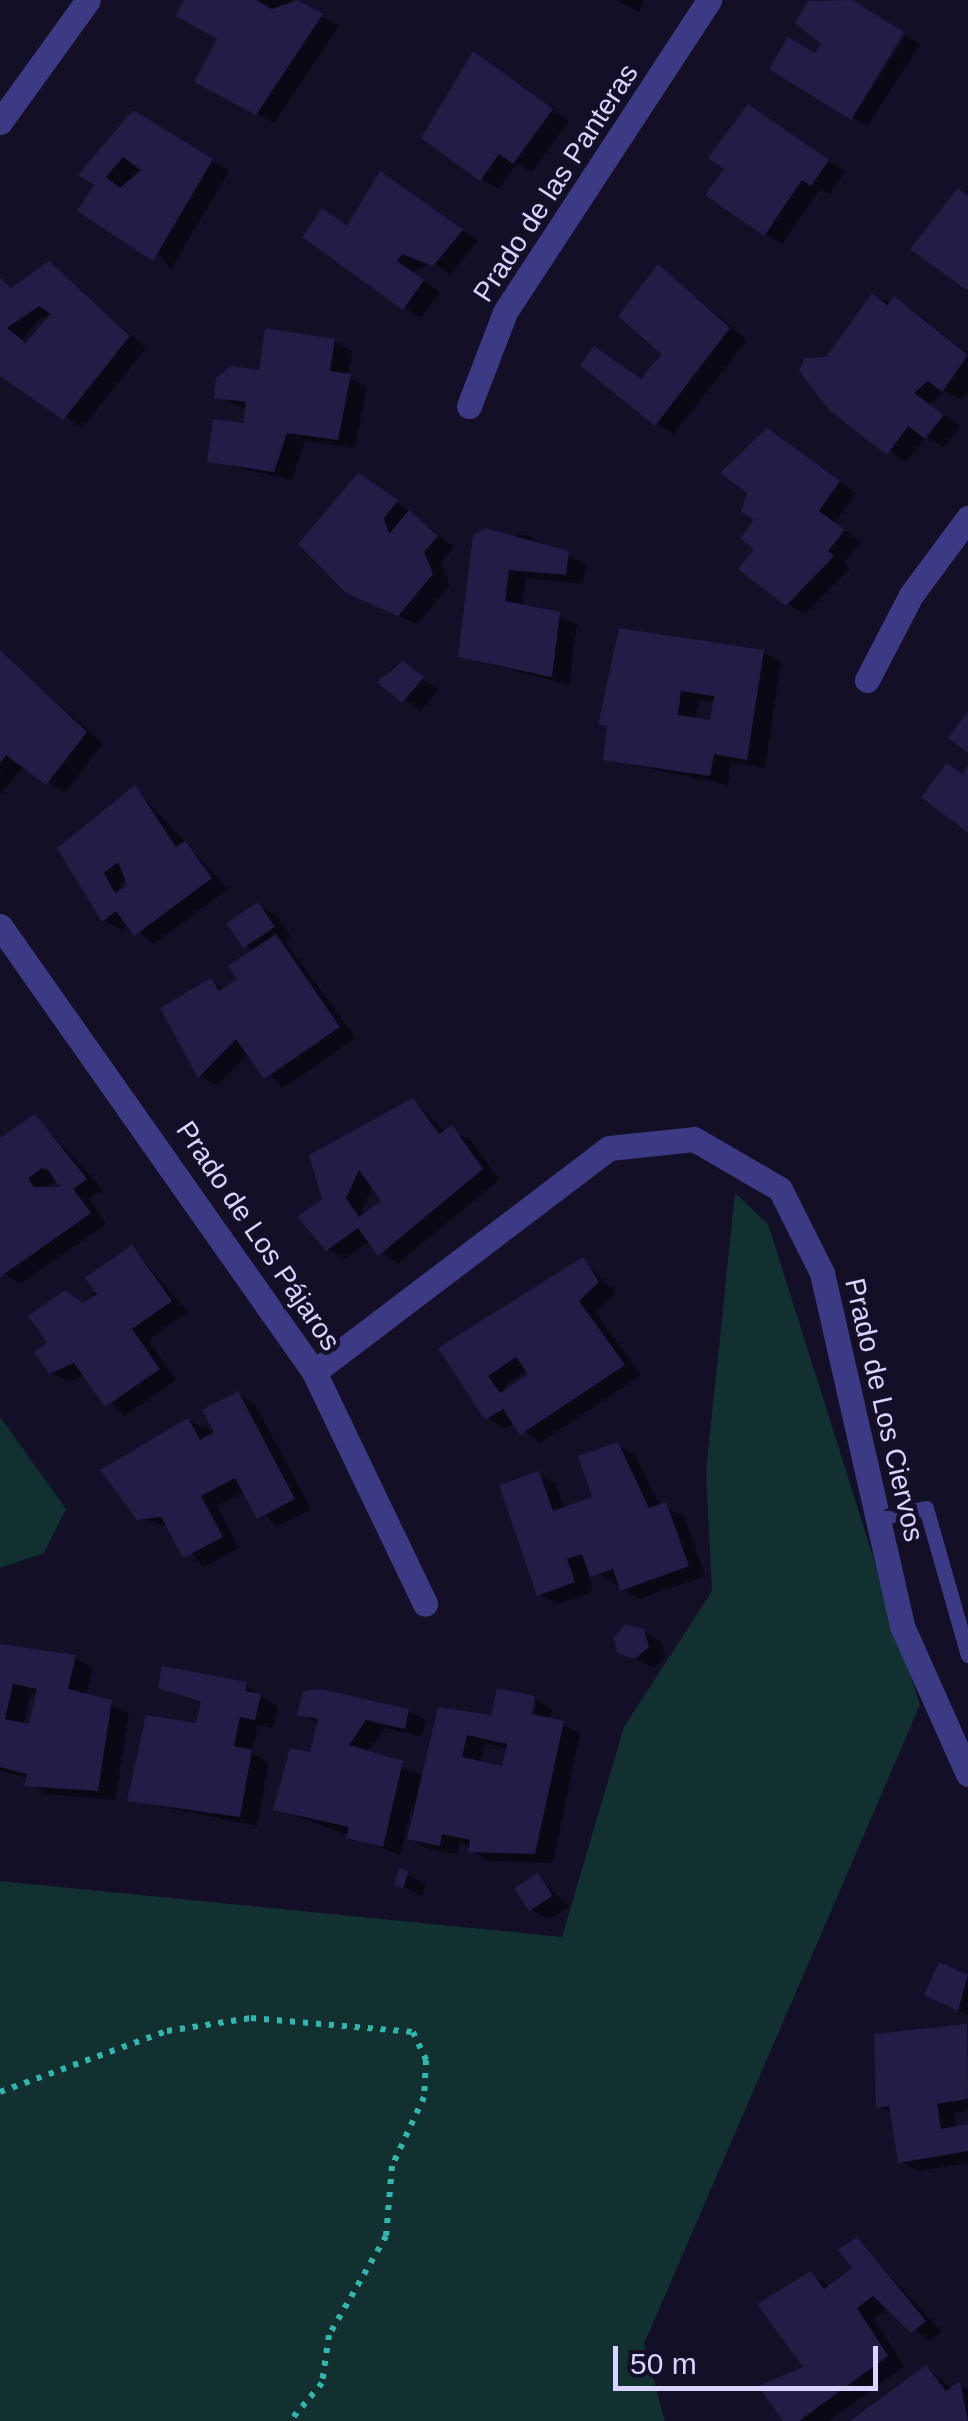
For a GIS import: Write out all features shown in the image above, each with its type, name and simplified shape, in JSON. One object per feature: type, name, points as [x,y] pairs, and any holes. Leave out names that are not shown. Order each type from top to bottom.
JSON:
[{"type":"street","points":[[0,122],[88,0]]},
{"type":"street","name":"Prado de las Panteras","points":[[469,406],[504,312],[709,0]]},
{"type":"street","points":[[867,680],[968,518]]},
{"type":"street","name":"Prado de Los Pájaros","points":[[0,926],[314,1372],[426,1604]]},
{"type":"street","name":"Prado de Los Ciervos","points":[[314,1372],[609,1148],[694,1138],[780,1189],[822,1273],[902,1626],[968,1774]]},
{"type":"lane","points":[[878,1518],[926,1508],[968,1655]]},
{"type":"path","points":[[0,2092],[168,2031],[250,2018],[413,2032],[426,2060],[424,2097],[392,2166],[386,2236],[329,2336],[322,2383],[290,2421]]},
{"type":"green space","points":[[735,1193],[768,1224],[920,1705],[644,2344],[665,2421],[0,2421],[0,1881],[562,1937],[624,1727],[712,1591],[706,1472]]},
{"type":"green space","points":[[0,1417],[66,1509],[44,1553],[0,1568]]},
{"type":"building","points":[[184,0],[256,0],[272,9],[297,0],[323,14],[256,115],[194,82],[217,39],[175,16]]},
{"type":"building","points":[[852,0],[904,32],[851,120],[769,69],[788,37],[815,53],[821,44],[795,23],[808,1]]},
{"type":"building","points":[[473,51],[553,109],[513,164],[499,154],[480,181],[421,138]]},
{"type":"building","points":[[748,104],[829,160],[811,186],[802,180],[764,236],[705,195],[724,169],[708,158]]},
{"type":"building","points":[[133,110],[213,159],[153,261],[77,211],[94,185],[78,175]],"holes":[[[123,157],[141,170],[120,188],[106,177]]]},
{"type":"building","points":[[380,171],[463,230],[433,266],[402,254],[397,261],[424,280],[403,310],[302,237],[322,208],[347,226]]},
{"type":"building","points":[[958,188],[968,196],[968,291],[910,249]]},
{"type":"building","points":[[49,261],[130,336],[63,420],[0,376],[0,278],[11,288]],"holes":[[[39,306],[50,314],[26,343],[7,328]]]},
{"type":"building","points":[[658,264],[730,328],[655,426],[580,365],[594,346],[641,379],[661,354],[618,316]]},
{"type":"building","points":[[872,293],[887,305],[894,296],[968,355],[942,392],[928,381],[914,393],[944,415],[925,439],[908,426],[887,455],[830,411],[799,371],[805,358],[826,357]]},
{"type":"building","points":[[265,328],[335,339],[330,371],[351,374],[338,440],[287,433],[274,472],[207,462],[213,419],[243,423],[246,402],[214,398],[216,378],[231,366],[259,370]]},
{"type":"building","points":[[767,428],[840,481],[819,511],[845,530],[828,551],[834,556],[786,606],[738,569],[754,549],[740,539],[754,520],[741,512],[747,493],[720,473]]},
{"type":"building","points":[[358,473],[398,500],[384,518],[389,534],[409,510],[438,536],[424,552],[433,574],[398,616],[346,593],[298,544]]},
{"type":"building","points":[[485,528],[569,551],[566,575],[509,570],[505,601],[560,612],[552,677],[458,657],[473,535]]},
{"type":"building","points":[[619,628],[764,650],[747,760],[714,754],[710,776],[603,760],[607,726],[598,725]],"holes":[[[681,691],[714,696],[710,720],[678,715]]]},
{"type":"building","points":[[0,650],[87,732],[46,785],[6,755],[0,763]]},
{"type":"building","points":[[403,661],[424,677],[402,703],[377,682]]},
{"type":"building","points":[[968,711],[968,753],[948,738]]},
{"type":"building","points":[[947,763],[963,775],[968,764],[968,833],[921,797]]},
{"type":"building","points":[[135,785],[176,847],[185,841],[212,878],[134,936],[116,911],[102,922],[57,848]],"holes":[[[118,862],[127,885],[115,893],[104,873]]]},
{"type":"building","points":[[258,902],[275,927],[243,948],[226,923]]},
{"type":"building","points":[[276,934],[340,1027],[264,1079],[236,1039],[198,1078],[160,1008],[211,978],[219,991],[237,979],[228,966]]},
{"type":"building","points":[[413,1098],[439,1134],[452,1125],[483,1169],[378,1256],[358,1228],[326,1251],[297,1217],[322,1199],[309,1155]],"holes":[[[359,1170],[381,1201],[359,1217],[346,1198]]]},
{"type":"building","points":[[35,1114],[87,1179],[73,1189],[91,1213],[0,1277],[0,1138]],"holes":[[[42,1168],[60,1187],[34,1187],[28,1178]]]},
{"type":"building","points":[[132,1245],[172,1301],[132,1329],[160,1369],[105,1407],[74,1363],[49,1374],[34,1352],[47,1342],[28,1316],[65,1290],[83,1303],[97,1294],[85,1278]]},
{"type":"building","points":[[583,1257],[599,1282],[579,1301],[625,1365],[520,1435],[503,1409],[485,1420],[438,1348]],"holes":[[[516,1357],[528,1374],[500,1393],[488,1376]]]},
{"type":"building","points":[[238,1391],[295,1499],[257,1519],[235,1478],[201,1496],[223,1537],[183,1558],[161,1517],[137,1520],[100,1470],[188,1418],[200,1440],[214,1432],[202,1410]]},
{"type":"building","points":[[618,1442],[649,1508],[666,1502],[689,1566],[620,1591],[613,1569],[590,1577],[582,1554],[567,1559],[575,1582],[537,1596],[499,1485],[539,1471],[553,1511],[592,1497],[578,1456]]},
{"type":"building","points":[[626,1624],[644,1629],[649,1647],[635,1659],[617,1653],[614,1637]]},
{"type":"building","points":[[0,1644],[76,1655],[68,1689],[112,1700],[98,1791],[24,1786],[27,1774],[0,1767]],"holes":[[[13,1684],[37,1689],[29,1724],[5,1719]]]},
{"type":"building","points":[[162,1666],[247,1682],[246,1691],[261,1694],[255,1720],[240,1717],[234,1746],[252,1750],[240,1817],[127,1801],[146,1715],[196,1723],[201,1702],[158,1688]]},
{"type":"building","points":[[497,1688],[535,1696],[532,1714],[564,1721],[535,1854],[468,1852],[470,1840],[442,1834],[440,1846],[407,1839],[438,1707],[491,1715]],"holes":[[[467,1735],[507,1744],[502,1766],[462,1757]]]},
{"type":"building","points":[[321,1689],[409,1709],[405,1729],[366,1720],[349,1745],[403,1761],[383,1847],[346,1838],[349,1827],[273,1810],[290,1748],[310,1752],[318,1719],[297,1715],[303,1691]]},
{"type":"building","points":[[399,1868],[409,1871],[403,1888],[394,1885]]},
{"type":"building","points":[[538,1873],[553,1896],[529,1911],[515,1888]]},
{"type":"building","points":[[939,1962],[968,1975],[958,2011],[924,1995]]},
{"type":"building","points":[[967,2024],[968,2099],[937,2104],[941,2129],[968,2124],[968,2151],[898,2163],[889,2106],[876,2108],[874,2034]]},
{"type":"building","points":[[857,2237],[926,2321],[911,2333],[873,2296],[857,2308],[888,2356],[799,2421],[783,2421],[758,2386],[803,2367],[757,2304],[811,2271],[824,2289],[852,2268],[838,2250]]},
{"type":"building","points":[[926,2365],[946,2391],[960,2381],[968,2421],[850,2421]]}]
